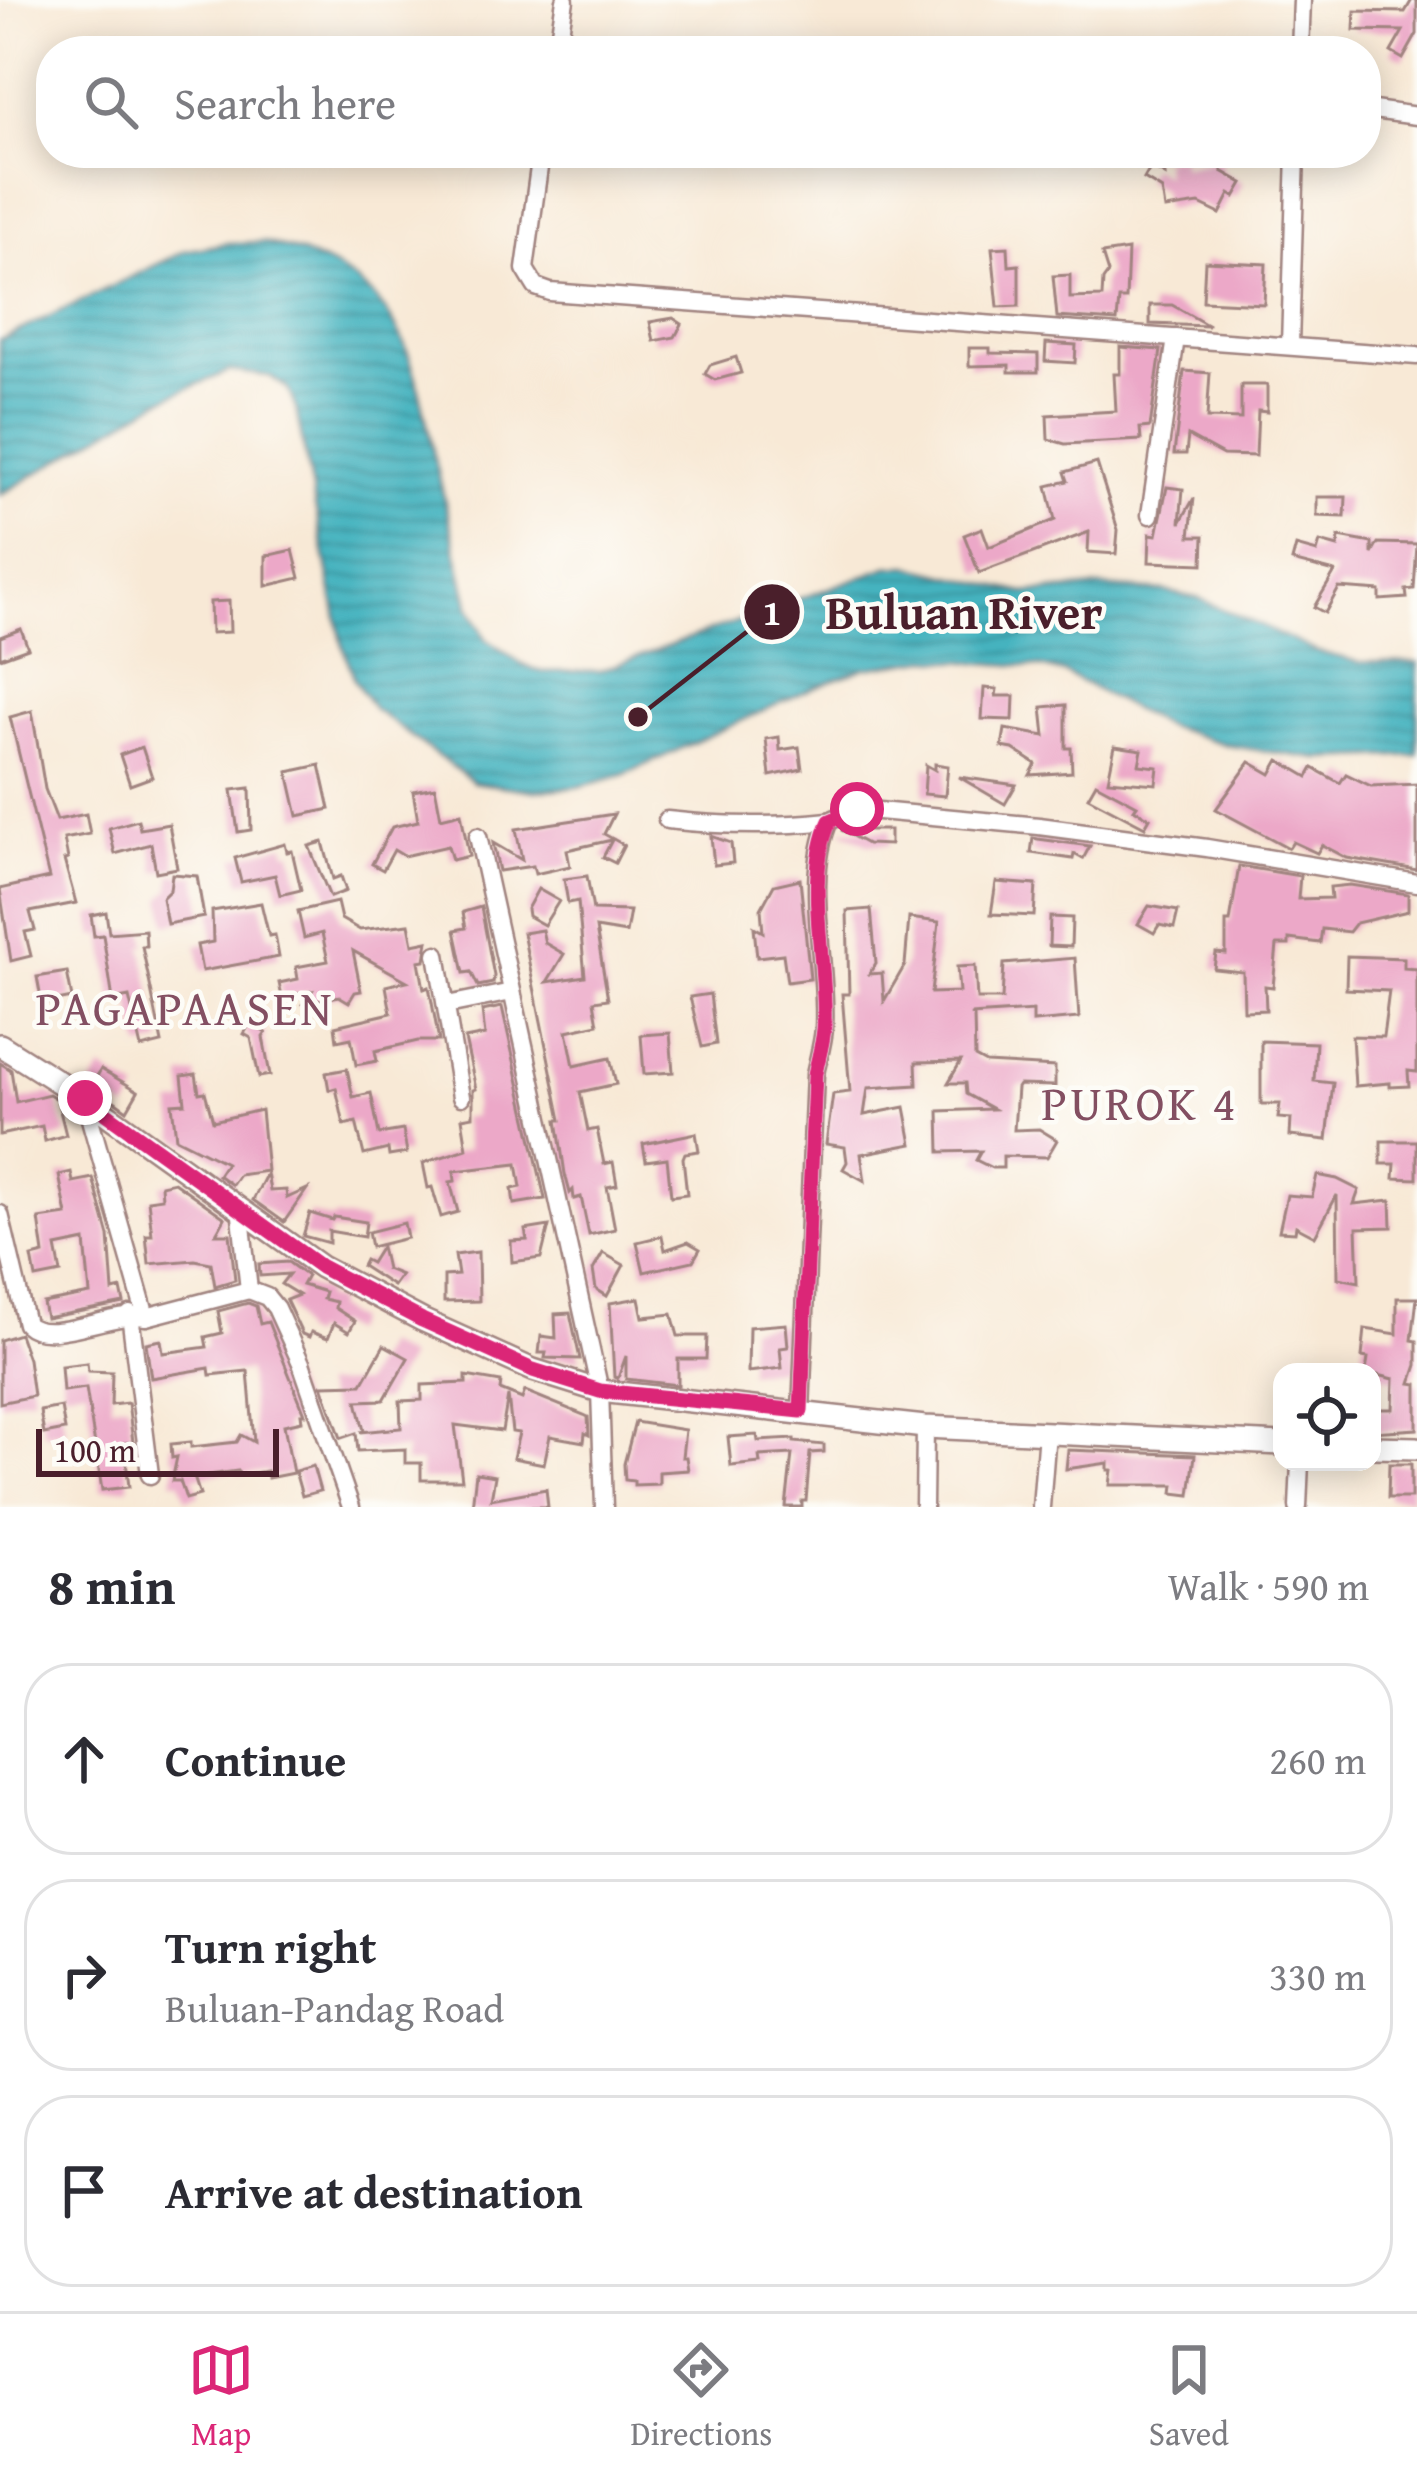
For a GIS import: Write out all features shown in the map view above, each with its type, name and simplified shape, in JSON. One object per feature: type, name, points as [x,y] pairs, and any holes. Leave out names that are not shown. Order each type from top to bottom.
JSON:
[{"type":"main road","points":[[0,1046],[85,1098],[321,1267],[533,1370],[600,1391],[926,1427],[1273,1444]]},
{"type":"main road","points":[[1381,1447],[1417,1448]]},
{"type":"street","points":[[559,36],[565,0]]},
{"type":"street","points":[[1301,36],[1302,0]]},
{"type":"street","points":[[1381,112],[1417,116]]},
{"type":"street","points":[[539,168],[526,269],[536,287],[550,292],[1417,356]]},
{"type":"street","points":[[1290,345],[1296,168]]},
{"type":"street","points":[[1150,515],[1176,338]]},
{"type":"street","points":[[667,820],[707,825],[830,821],[857,809],[1207,848],[1417,883]]},
{"type":"street","points":[[801,1411],[815,1074],[824,1030],[818,866],[822,837],[830,821]]},
{"type":"street","points":[[478,836],[600,1391],[604,1507]]},
{"type":"street","points":[[437,954],[461,1097]]},
{"type":"street","points":[[447,1005],[512,992]]},
{"type":"street","points":[[85,1098],[138,1315],[149,1474]]},
{"type":"street","points":[[240,1207],[249,1290]]},
{"type":"street","points":[[0,1214],[26,1324],[32,1330],[46,1333],[249,1290],[266,1297],[276,1308],[301,1363],[351,1507]]},
{"type":"street","points":[[924,1507],[926,1427]]},
{"type":"street","points":[[1041,1507],[1047,1432]]},
{"type":"street","points":[[1298,1507],[1300,1471]]},
{"type":"water","points":[[264,242],[340,270],[366,288],[390,316],[415,374],[470,608],[486,639],[523,665],[542,672],[599,671],[888,567],[908,566],[1024,593],[1099,587],[1163,591],[1200,599],[1318,652],[1358,662],[1417,663],[1417,755],[1319,759],[1231,746],[1163,725],[1064,673],[1041,667],[928,659],[865,668],[815,687],[623,775],[578,787],[535,791],[473,782],[374,709],[355,681],[342,643],[296,409],[288,389],[270,376],[229,371],[160,400],[0,495],[0,340],[185,251]]},
{"type":"building","points":[[1417,0],[1417,34],[1403,59],[1391,52],[1403,31],[1354,30],[1355,11],[1405,12]]},
{"type":"building","points":[[1150,168],[1165,175],[1164,168],[1222,168],[1243,183],[1235,197],[1230,194],[1220,214],[1199,204],[1165,209],[1162,190],[1144,179]]},
{"type":"building","points":[[1008,247],[1009,266],[1019,265],[1019,306],[998,307],[992,248]]},
{"type":"building","points":[[1128,250],[1126,299],[1119,299],[1117,321],[1057,317],[1053,276],[1070,275],[1070,298],[1102,297],[1108,273],[1102,254]]},
{"type":"building","points":[[1205,261],[1266,264],[1264,304],[1203,301]]},
{"type":"building","points":[[1150,305],[1172,305],[1209,326],[1150,324]]},
{"type":"building","points":[[673,318],[682,324],[675,337],[654,341],[650,322]]},
{"type":"building","points":[[1046,343],[1076,345],[1075,363],[1045,361]]},
{"type":"building","points":[[1120,347],[1161,350],[1150,427],[1140,428],[1141,440],[1065,444],[1048,439],[1047,415],[1116,411],[1114,374],[1120,374]]},
{"type":"building","points":[[969,348],[1038,354],[1038,372],[1009,372],[1009,365],[969,366]]},
{"type":"building","points":[[736,357],[741,373],[715,380],[705,374],[710,365]]},
{"type":"building","points":[[1184,371],[1210,373],[1207,418],[1241,419],[1241,385],[1267,385],[1267,412],[1258,411],[1256,456],[1223,455],[1188,436],[1186,454],[1174,454]]},
{"type":"building","points":[[1097,463],[1118,530],[1116,554],[1088,552],[1089,532],[979,573],[964,535],[982,528],[989,547],[1055,520],[1047,486],[1068,481],[1065,472]]},
{"type":"building","points":[[1167,487],[1183,489],[1180,523],[1194,498],[1190,536],[1204,536],[1203,564],[1149,562],[1150,534],[1157,535]]},
{"type":"building","points":[[1317,497],[1346,497],[1345,517],[1317,516]]},
{"type":"building","points":[[1339,537],[1372,543],[1372,554],[1378,543],[1417,544],[1414,589],[1406,590],[1407,598],[1380,600],[1380,591],[1339,588],[1325,613],[1314,607],[1335,572],[1292,561],[1296,546],[1317,552],[1320,542],[1338,547]]},
{"type":"building","points":[[293,550],[300,578],[266,586],[266,556]]},
{"type":"building","points":[[229,601],[230,632],[211,633],[210,602]]},
{"type":"building","points":[[21,629],[28,648],[0,658],[0,637]]},
{"type":"building","points":[[984,688],[997,689],[996,696],[1014,696],[1013,720],[982,719]]},
{"type":"building","points":[[1066,705],[1066,748],[1071,748],[1072,772],[1030,775],[1036,764],[1002,747],[1005,729],[1045,736],[1042,707]]},
{"type":"building","points":[[32,711],[45,789],[57,820],[86,814],[90,834],[64,839],[68,859],[64,860],[76,903],[30,912],[35,930],[25,932],[31,956],[11,961],[0,889],[49,878],[10,717]]},
{"type":"building","points":[[779,737],[780,750],[799,747],[802,769],[770,776],[766,739]]},
{"type":"building","points":[[1115,746],[1142,750],[1139,765],[1158,767],[1156,784],[1108,780]]},
{"type":"building","points":[[142,747],[152,777],[130,785],[120,755]]},
{"type":"building","points":[[1279,760],[1308,777],[1313,768],[1340,783],[1346,774],[1371,786],[1417,784],[1417,870],[1347,858],[1322,845],[1317,853],[1293,842],[1289,848],[1216,809],[1250,762],[1271,774]]},
{"type":"building","points":[[935,764],[948,766],[945,796],[924,794],[926,765],[935,770]]},
{"type":"building","points":[[320,765],[330,809],[298,816],[288,772]]},
{"type":"building","points":[[959,777],[1016,785],[1005,804]]},
{"type":"building","points":[[1096,783],[1137,805],[1134,809],[1150,818],[1145,827],[1088,797]]},
{"type":"building","points":[[435,787],[441,818],[461,813],[469,856],[452,860],[448,846],[404,856],[394,850],[383,870],[372,864],[392,827],[418,821],[413,791]]},
{"type":"building","points":[[250,788],[251,830],[238,832],[232,790]]},
{"type":"building","points":[[614,814],[604,834],[624,845],[615,863],[603,857],[612,840],[567,850],[570,866],[535,874],[533,866],[499,871],[493,843],[522,860],[516,829]]},
{"type":"building","points":[[138,820],[140,829],[169,824],[177,868],[156,872],[151,844],[115,854],[109,828]]},
{"type":"building","points":[[841,830],[890,830],[890,845],[867,844]]},
{"type":"building","points":[[711,836],[731,843],[733,863],[714,865]]},
{"type":"building","points":[[1033,838],[1090,846],[1083,859],[1074,854],[1073,859],[1031,853]]},
{"type":"building","points":[[323,842],[333,879],[341,876],[346,891],[330,897],[309,846]]},
{"type":"building","points":[[285,844],[287,852],[292,851],[301,890],[280,895],[275,875],[241,882],[235,858]]},
{"type":"building","points":[[1239,866],[1300,876],[1298,899],[1331,898],[1330,887],[1350,885],[1408,894],[1408,911],[1356,923],[1349,932],[1322,929],[1320,943],[1289,939],[1289,945],[1277,945],[1273,987],[1265,986],[1266,1010],[1244,1011],[1243,972],[1214,969],[1216,953],[1226,954],[1226,922],[1230,922]]},
{"type":"building","points":[[172,874],[197,876],[204,917],[167,924],[162,898],[170,890]]},
{"type":"building","points":[[587,876],[593,910],[630,911],[626,933],[596,928],[608,999],[594,1001],[598,1024],[567,1031],[574,1066],[610,1058],[616,1084],[580,1092],[588,1131],[597,1129],[604,1164],[613,1162],[617,1185],[607,1187],[615,1229],[589,1235],[581,1197],[574,1199],[565,1174],[557,1120],[561,1120],[523,933],[542,930],[545,943],[564,954],[547,982],[585,976],[578,901],[568,903],[564,879]]},
{"type":"building","points":[[800,879],[810,979],[787,982],[783,954],[757,957],[754,927],[763,932],[761,909],[774,885]]},
{"type":"building","points":[[996,882],[1036,885],[1034,916],[991,914]]},
{"type":"building","points":[[538,889],[559,901],[544,925],[528,916]]},
{"type":"building","points":[[337,902],[341,919],[360,930],[409,924],[413,944],[428,941],[425,960],[419,961],[439,1041],[375,1051],[377,1061],[356,1065],[351,1038],[337,1041],[335,1026],[391,1013],[386,986],[407,981],[353,951],[361,991],[349,1002],[339,996],[330,998],[329,992],[324,999],[304,1003],[312,991],[282,997],[279,983],[298,979],[296,967],[328,961],[322,933],[304,938],[298,911]]},
{"type":"building","points":[[261,903],[279,957],[202,971],[197,945],[213,942],[212,911]]},
{"type":"building","points":[[1149,906],[1178,911],[1174,928],[1159,925],[1154,933],[1138,924]]},
{"type":"building","points":[[481,907],[494,976],[493,983],[478,986],[471,972],[464,973],[455,930],[466,928],[463,912]]},
{"type":"building","points":[[871,909],[876,963],[869,974],[882,973],[884,1001],[905,965],[909,918],[939,922],[931,993],[959,992],[957,967],[975,966],[977,999],[1002,999],[1004,964],[1075,958],[1079,1018],[1033,1022],[1033,1011],[970,1015],[974,1016],[975,1057],[986,1063],[1055,1067],[1055,1086],[1017,1088],[1014,1130],[1039,1129],[1057,1140],[1047,1157],[1003,1156],[1003,1168],[992,1168],[976,1160],[981,1151],[940,1152],[939,1111],[993,1109],[966,1094],[965,1083],[948,1083],[961,1061],[916,1062],[917,1085],[868,1088],[864,1115],[905,1107],[912,1144],[861,1154],[865,1181],[843,1169],[845,1147],[826,1144],[833,1094],[850,1092],[842,994],[849,994],[847,911]]},
{"type":"building","points":[[106,912],[109,933],[145,930],[146,946],[142,946],[162,1043],[141,1048],[129,997],[113,1000],[103,935],[94,936],[91,915]]},
{"type":"building","points":[[1050,917],[1072,918],[1071,947],[1049,946]]},
{"type":"building","points":[[1347,956],[1404,958],[1404,968],[1417,969],[1417,1072],[1408,1071],[1409,1086],[1355,1086],[1352,1036],[1383,1037],[1389,991],[1346,989]]},
{"type":"building","points":[[67,972],[72,998],[42,1004],[37,977]]},
{"type":"building","points":[[710,994],[716,1044],[702,1047],[690,997]]},
{"type":"building","points":[[502,1007],[545,1199],[514,1204],[512,1189],[521,1187],[517,1164],[454,1171],[455,1181],[450,1182],[458,1212],[441,1217],[423,1163],[467,1149],[462,1118],[473,1116],[476,1089],[465,1039],[485,1035],[482,1011]]},
{"type":"building","points":[[250,1023],[266,1033],[270,1075],[259,1077],[251,1038],[244,1034]]},
{"type":"building","points":[[670,1033],[673,1072],[644,1074],[641,1035]]},
{"type":"building","points":[[1261,1041],[1316,1043],[1314,1081],[1333,1083],[1327,1140],[1290,1136],[1291,1119],[1278,1118],[1280,1104],[1261,1104]]},
{"type":"building","points":[[0,1063],[11,1070],[16,1102],[49,1094],[57,1099],[66,1135],[45,1141],[42,1126],[0,1135]]},
{"type":"building","points":[[101,1069],[138,1091],[127,1110],[92,1085]]},
{"type":"building","points":[[347,1069],[353,1097],[371,1093],[379,1134],[403,1130],[407,1153],[389,1156],[388,1149],[364,1155],[356,1122],[344,1125],[336,1088],[329,1090],[326,1073]]},
{"type":"building","points":[[196,1074],[199,1093],[205,1092],[213,1121],[261,1110],[267,1171],[239,1175],[232,1185],[218,1175],[226,1163],[176,1138],[172,1104],[185,1103],[182,1076]]},
{"type":"building","points":[[696,1133],[699,1151],[685,1153],[683,1158],[687,1194],[671,1196],[667,1158],[646,1161],[643,1144]]},
{"type":"building","points":[[1381,1141],[1417,1141],[1417,1179],[1394,1178],[1395,1164],[1381,1164]]},
{"type":"building","points":[[71,1172],[73,1182],[93,1178],[109,1236],[113,1291],[121,1289],[124,1303],[46,1318],[43,1303],[90,1294],[85,1241],[56,1247],[61,1273],[36,1278],[32,1257],[44,1254],[39,1219],[67,1215],[59,1175]]},
{"type":"building","points":[[267,1173],[270,1191],[286,1190],[287,1198],[307,1189],[284,1222],[253,1200]]},
{"type":"building","points":[[1317,1175],[1359,1190],[1354,1204],[1391,1200],[1392,1227],[1357,1228],[1359,1282],[1338,1278],[1337,1195],[1315,1236],[1296,1226],[1295,1232],[1279,1231],[1287,1195],[1312,1197]]},
{"type":"building","points":[[174,1182],[225,1218],[216,1234],[230,1234],[235,1280],[215,1286],[211,1263],[195,1260],[149,1264],[148,1200],[162,1198],[161,1185]]},
{"type":"building","points":[[310,1213],[366,1222],[364,1237],[329,1231],[329,1243],[303,1236]]},
{"type":"building","points":[[404,1223],[407,1238],[371,1247],[368,1232]]},
{"type":"building","points":[[549,1226],[541,1258],[512,1262],[511,1241],[527,1240],[525,1230]]},
{"type":"building","points":[[662,1236],[665,1250],[688,1242],[700,1249],[693,1261],[644,1272],[637,1242]]},
{"type":"building","points":[[381,1247],[386,1269],[401,1275],[393,1286],[362,1266],[365,1260],[371,1263]]},
{"type":"building","points":[[478,1252],[479,1301],[444,1302],[444,1276],[458,1275],[455,1255]]},
{"type":"building","points":[[603,1253],[624,1265],[607,1296],[596,1289],[593,1270]]},
{"type":"building","points":[[288,1262],[307,1276],[302,1285],[325,1292],[323,1299],[336,1302],[335,1308],[355,1321],[349,1332],[334,1323],[328,1338],[302,1334],[286,1300],[299,1295],[281,1284],[289,1274],[260,1276],[259,1264]]},
{"type":"building","points":[[639,1298],[643,1317],[672,1314],[678,1336],[707,1336],[706,1359],[678,1359],[678,1385],[626,1379],[626,1356],[618,1378],[614,1377],[610,1303]]},
{"type":"building","points":[[1397,1298],[1417,1298],[1412,1340],[1417,1341],[1417,1365],[1411,1383],[1417,1384],[1417,1429],[1381,1431],[1381,1409],[1393,1409],[1394,1379],[1381,1376],[1381,1363],[1367,1363],[1368,1358],[1362,1357],[1365,1329],[1397,1334]]},
{"type":"building","points":[[248,1303],[256,1306],[260,1324],[268,1322],[305,1414],[301,1414],[302,1421],[284,1425],[293,1473],[268,1478],[267,1471],[239,1475],[238,1471],[194,1477],[200,1495],[186,1499],[180,1481],[172,1481],[177,1457],[172,1458],[171,1444],[191,1442],[191,1447],[237,1442],[241,1435],[254,1442],[248,1371],[210,1375],[209,1368],[151,1378],[146,1343],[161,1340],[163,1353],[207,1347],[205,1337],[222,1333],[218,1311]]},
{"type":"building","points":[[570,1313],[580,1359],[545,1358],[546,1353],[539,1353],[541,1336],[556,1338],[555,1314]]},
{"type":"building","points":[[786,1324],[788,1347],[780,1348],[782,1368],[748,1372],[749,1327]]},
{"type":"building","points":[[19,1334],[33,1396],[0,1403],[0,1340]]},
{"type":"building","points":[[384,1345],[408,1358],[384,1400],[357,1401],[364,1431],[360,1432],[401,1428],[400,1401],[422,1400],[422,1385],[466,1383],[466,1376],[501,1382],[500,1390],[522,1399],[525,1391],[584,1415],[589,1435],[585,1433],[584,1442],[550,1436],[544,1464],[513,1458],[519,1433],[512,1432],[508,1396],[502,1431],[455,1425],[462,1480],[421,1480],[421,1463],[405,1463],[405,1449],[358,1451],[356,1433],[341,1438],[322,1385],[362,1384]]},
{"type":"building","points":[[87,1363],[88,1371],[112,1372],[111,1405],[128,1403],[133,1442],[124,1443],[129,1487],[102,1490],[86,1388],[63,1391],[61,1366]]},
{"type":"building","points":[[61,1407],[65,1430],[44,1434],[40,1411]]},
{"type":"building","points":[[635,1422],[685,1430],[682,1457],[686,1457],[688,1470],[659,1472],[659,1484],[634,1485],[625,1480],[624,1464]]},
{"type":"building","points":[[757,1435],[758,1441],[794,1439],[824,1445],[824,1452],[810,1453],[802,1507],[786,1507],[792,1454],[759,1456],[760,1463],[731,1466],[728,1437]]},
{"type":"building","points":[[1068,1450],[1195,1455],[1190,1495],[1173,1493],[1174,1485],[1110,1485],[1108,1463],[1066,1469]]},
{"type":"building","points":[[1389,1464],[1411,1464],[1411,1498],[1388,1498]]},
{"type":"building","points":[[313,1466],[320,1491],[302,1496],[295,1471]]},
{"type":"building","points":[[476,1473],[495,1476],[491,1499],[546,1489],[548,1507],[472,1507]]},
{"type":"place","name":"Buluan River","points":[[638,717]]},
{"type":"district","name":"PAGAPAASEN","points":[[185,1007]]},
{"type":"district","name":"PUROK 4","points":[[1140,1102]]},
{"type":"route","points":[[85,1098],[321,1267],[533,1370],[600,1391],[801,1411],[815,1074],[824,1030],[818,866],[822,837],[830,821],[857,809]]}]
